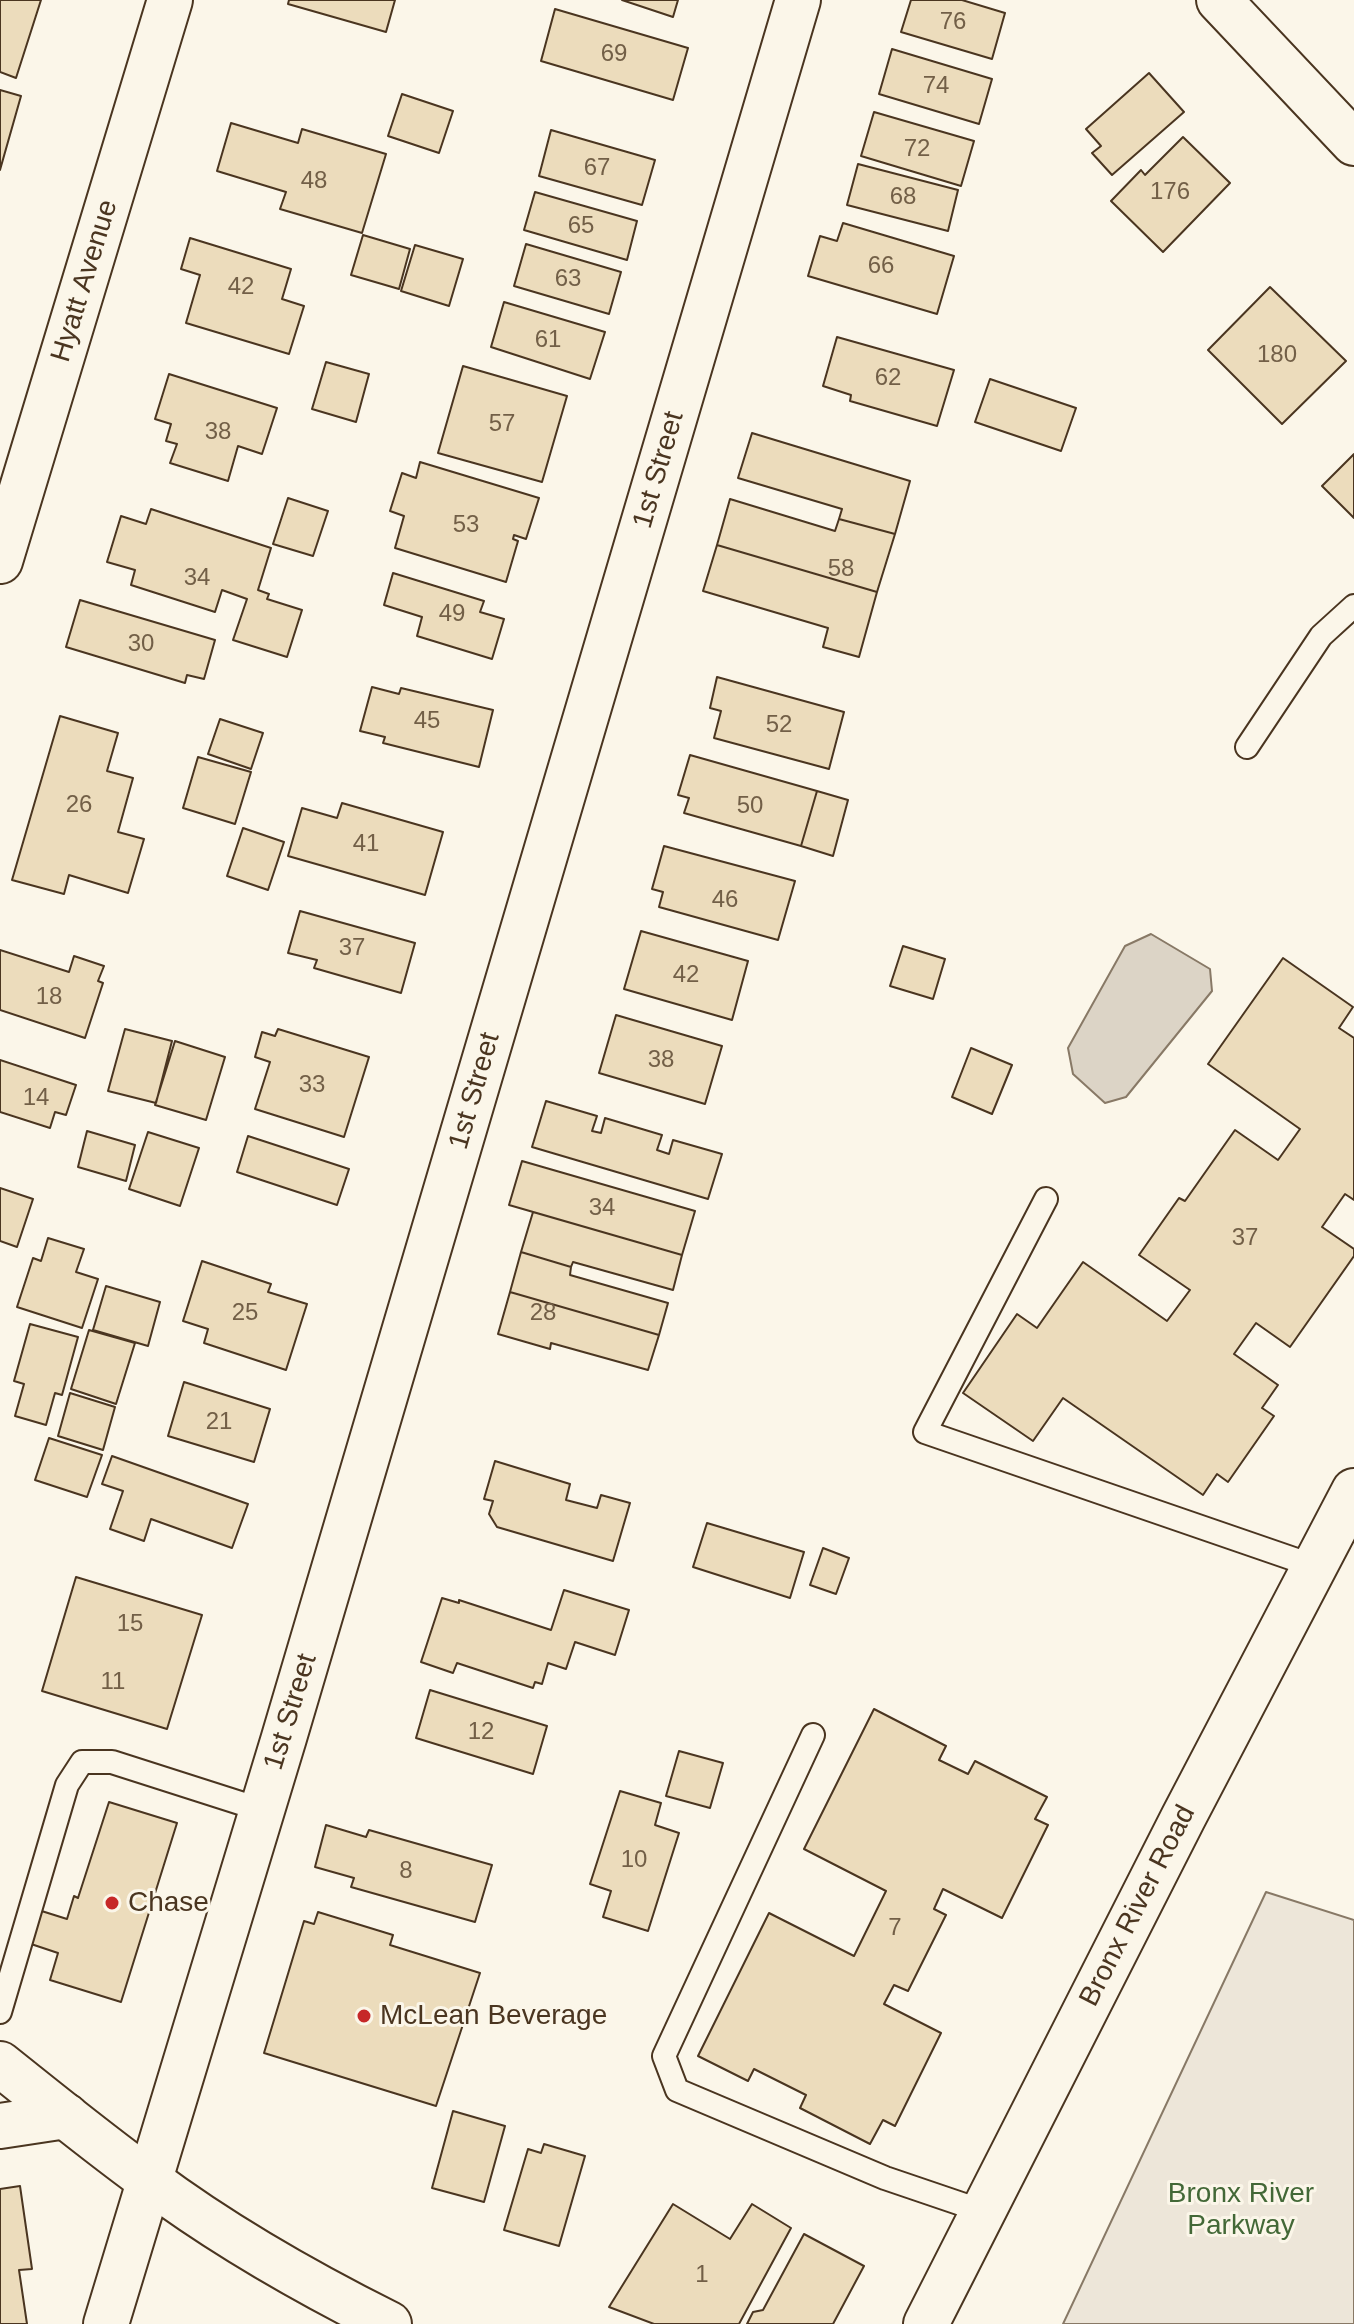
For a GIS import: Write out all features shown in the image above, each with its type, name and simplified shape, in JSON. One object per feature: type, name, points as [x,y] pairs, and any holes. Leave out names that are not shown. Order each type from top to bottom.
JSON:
[{"type":"street","name":"Hyatt Avenue","points":[[0,561],[170,0]]},
{"type":"street","name":"1st Street","points":[[106,2324],[262,1810],[798,0]]},
{"type":"street","points":[[1219,0],[1354,143]]},
{"type":"street","name":"Bronx River Road","points":[[926,2324],[1183,1818],[1354,1491]]},
{"type":"street","points":[[0,2064],[150,2181],[256,2252],[324,2292],[389,2324]]},
{"type":"street","points":[[0,2126],[66,2116]]},
{"type":"lane","points":[[1247,747],[1321,636],[1354,606]]},
{"type":"lane","points":[[1046,1199],[925,1432],[1314,1566]]},
{"type":"lane","points":[[813,1735],[664,2056],[677,2090],[885,2178],[985,2212]]},
{"type":"lane","points":[[0,2012],[67,1785],[82,1762],[112,1762],[262,1810]]},
{"type":"green space","name":"Bronx River Parkway","points":[[1266,1892],[1354,1920],[1354,2324],[1063,2324]]},
{"type":"shaded area","points":[[1151,934],[1210,969],[1212,991],[1126,1097],[1105,1103],[1073,1074],[1068,1048],[1125,946]]},
{"type":"building","points":[[0,0],[41,0],[16,78],[0,72]]},
{"type":"building","points":[[289,0],[395,0],[386,32],[288,4]]},
{"type":"building","points":[[622,0],[678,0],[673,17]]},
{"type":"building","points":[[911,0],[962,0],[1005,13],[992,59],[901,32]]},
{"type":"building","points":[[555,9],[688,48],[673,100],[541,61]]},
{"type":"building","points":[[892,49],[992,79],[979,124],[879,94]]},
{"type":"building","points":[[1149,73],[1184,112],[1112,175],[1092,153],[1101,146],[1086,129]]},
{"type":"building","points":[[0,90],[21,96],[0,170]]},
{"type":"building","points":[[402,94],[453,111],[439,153],[388,136]]},
{"type":"building","points":[[874,112],[974,141],[961,186],[861,156]]},
{"type":"building","points":[[231,123],[298,143],[302,129],[386,154],[362,233],[280,209],[286,192],[217,171]]},
{"type":"building","points":[[551,130],[655,160],[642,205],[539,176]]},
{"type":"building","points":[[1183,137],[1230,183],[1163,252],[1111,201],[1141,170],[1145,175]]},
{"type":"building","points":[[858,164],[958,190],[948,231],[847,205]]},
{"type":"building","points":[[535,192],[637,221],[627,260],[524,230]]},
{"type":"building","points":[[843,223],[954,256],[937,314],[808,276],[820,236],[837,241]]},
{"type":"building","points":[[363,235],[410,249],[399,289],[351,275]]},
{"type":"building","points":[[190,238],[291,269],[282,299],[304,306],[289,354],[186,323],[200,275],[181,269]]},
{"type":"building","points":[[526,244],[621,272],[609,314],[514,286]]},
{"type":"building","points":[[415,245],[463,259],[449,306],[401,291]]},
{"type":"building","points":[[1270,287],[1346,361],[1282,424],[1208,350]]},
{"type":"building","points":[[504,302],[605,332],[590,379],[491,347]]},
{"type":"building","points":[[837,337],[954,370],[937,426],[850,401],[851,395],[823,386]]},
{"type":"building","points":[[326,362],[369,374],[356,422],[312,409]]},
{"type":"building","points":[[463,366],[567,396],[542,482],[438,453]]},
{"type":"building","points":[[169,374],[277,408],[262,454],[238,446],[228,481],[170,463],[177,444],[166,441],[171,424],[155,419]]},
{"type":"building","points":[[990,379],[1076,408],[1061,451],[975,422]]},
{"type":"building","points":[[752,433],[910,481],[895,534],[839,519],[842,509],[738,478]]},
{"type":"building","points":[[1354,454],[1354,518],[1322,486]]},
{"type":"building","points":[[420,462],[539,498],[526,539],[514,535],[513,539],[518,541],[506,582],[395,548],[404,516],[390,511],[402,473],[416,478]]},
{"type":"building","points":[[288,498],[328,511],[313,556],[273,544]]},
{"type":"building","points":[[730,499],[835,531],[839,519],[895,534],[877,592],[717,545]]},
{"type":"building","points":[[151,509],[271,548],[258,590],[269,594],[267,599],[302,610],[287,657],[233,640],[247,599],[222,590],[215,612],[131,585],[135,570],[107,562],[121,516],[146,524]]},
{"type":"building","points":[[717,545],[877,592],[859,657],[823,647],[828,628],[703,591]]},
{"type":"building","points":[[393,573],[484,601],[480,612],[504,619],[492,659],[417,636],[422,617],[384,605]]},
{"type":"building","points":[[80,600],[215,640],[204,679],[187,675],[185,683],[66,647]]},
{"type":"building","points":[[717,677],[844,712],[829,769],[714,738],[721,711],[710,708]]},
{"type":"building","points":[[372,687],[399,694],[401,688],[493,710],[479,767],[383,743],[385,737],[360,731]]},
{"type":"building","points":[[60,716],[118,733],[107,771],[133,778],[118,832],[144,839],[128,893],[69,875],[64,894],[12,880]]},
{"type":"building","points":[[220,719],[263,733],[251,769],[208,754]]},
{"type":"building","points":[[690,755],[817,791],[801,846],[684,813],[689,798],[678,795]]},
{"type":"building","points":[[198,757],[251,772],[235,824],[183,808]]},
{"type":"building","points":[[817,791],[848,800],[833,856],[801,846]]},
{"type":"building","points":[[342,803],[443,832],[425,895],[288,856],[302,808],[337,818]]},
{"type":"building","points":[[243,828],[284,842],[268,890],[227,876]]},
{"type":"building","points":[[664,846],[795,881],[778,940],[659,907],[663,892],[652,889]]},
{"type":"building","points":[[300,911],[415,943],[401,993],[314,968],[317,960],[288,953]]},
{"type":"building","points":[[641,931],[748,961],[732,1020],[624,989]]},
{"type":"building","points":[[903,946],[945,959],[933,999],[890,986]]},
{"type":"building","points":[[0,950],[69,972],[74,956],[104,966],[98,981],[103,983],[85,1038],[0,1010]]},
{"type":"building","points":[[1283,958],[1353,1007],[1339,1028],[1354,1038],[1354,1200],[1345,1194],[1322,1227],[1354,1249],[1354,1256],[1290,1347],[1256,1323],[1234,1354],[1278,1385],[1262,1408],[1274,1416],[1228,1482],[1217,1474],[1203,1495],[1063,1398],[1033,1441],[963,1393],[1017,1314],[1037,1328],[1083,1262],[1167,1321],[1190,1290],[1139,1255],[1179,1198],[1185,1201],[1235,1130],[1278,1160],[1300,1129],[1208,1064]]},
{"type":"building","points":[[616,1015],[722,1046],[705,1104],[599,1073]]},
{"type":"building","points":[[125,1029],[172,1041],[156,1103],[108,1091]]},
{"type":"building","points":[[278,1029],[369,1057],[344,1137],[255,1109],[270,1062],[255,1057],[262,1032],[275,1036]]},
{"type":"building","points":[[175,1041],[225,1057],[206,1120],[155,1105]]},
{"type":"building","points":[[971,1048],[1012,1065],[992,1114],[952,1097]]},
{"type":"building","points":[[0,1060],[76,1085],[66,1115],[55,1112],[50,1128],[0,1112]]},
{"type":"building","points":[[546,1101],[597,1116],[592,1131],[601,1133],[605,1118],[662,1135],[657,1150],[669,1154],[673,1140],[722,1154],[708,1199],[532,1147]]},
{"type":"building","points":[[87,1131],[135,1145],[126,1181],[78,1167]]},
{"type":"building","points":[[148,1132],[199,1148],[180,1206],[129,1189]]},
{"type":"building","points":[[248,1136],[349,1169],[337,1205],[237,1172]]},
{"type":"building","points":[[522,1161],[695,1211],[682,1255],[509,1205]]},
{"type":"building","points":[[0,1188],[33,1199],[17,1247],[0,1241]]},
{"type":"building","points":[[533,1212],[682,1255],[673,1290],[573,1262],[571,1267],[521,1252]]},
{"type":"building","points":[[48,1238],[84,1249],[76,1272],[98,1279],[82,1328],[17,1307],[33,1258],[41,1261]]},
{"type":"building","points":[[521,1252],[571,1267],[570,1275],[668,1303],[659,1335],[510,1292]]},
{"type":"building","points":[[202,1261],[271,1284],[268,1292],[307,1304],[286,1370],[204,1343],[208,1329],[183,1321]]},
{"type":"building","points":[[106,1286],[160,1302],[148,1346],[93,1330]]},
{"type":"building","points":[[510,1292],[659,1335],[648,1370],[551,1343],[550,1349],[498,1334]]},
{"type":"building","points":[[30,1324],[78,1337],[62,1395],[55,1393],[46,1425],[15,1416],[24,1384],[14,1381]]},
{"type":"building","points":[[89,1330],[135,1343],[116,1404],[71,1389]]},
{"type":"building","points":[[184,1382],[270,1409],[254,1462],[168,1436]]},
{"type":"building","points":[[70,1393],[115,1407],[103,1450],[58,1436]]},
{"type":"building","points":[[49,1438],[102,1455],[87,1497],[35,1480]]},
{"type":"building","points":[[112,1456],[248,1504],[232,1548],[151,1519],[144,1541],[110,1529],[123,1491],[102,1484]]},
{"type":"building","points":[[495,1461],[570,1484],[566,1500],[597,1508],[601,1495],[630,1503],[613,1561],[497,1527],[489,1514],[493,1501],[484,1499]]},
{"type":"building","points":[[707,1523],[804,1552],[790,1598],[693,1567]]},
{"type":"building","points":[[823,1548],[849,1558],[836,1594],[810,1585]]},
{"type":"building","points":[[76,1577],[202,1615],[167,1729],[42,1691]]},
{"type":"building","points":[[564,1590],[629,1610],[615,1655],[575,1642],[566,1669],[548,1663],[542,1684],[535,1682],[533,1688],[457,1663],[453,1673],[421,1662],[442,1598],[459,1603],[459,1600],[551,1630]]},
{"type":"building","points":[[430,1690],[547,1726],[533,1774],[416,1738]]},
{"type":"building","points":[[874,1709],[946,1746],[939,1760],[968,1774],[975,1761],[1047,1797],[1035,1819],[1048,1825],[1002,1918],[943,1889],[934,1909],[946,1915],[908,1991],[894,1985],[884,2004],[941,2033],[895,2126],[883,2120],[870,2144],[800,2108],[806,2095],[754,2069],[748,2081],[698,2056],[769,1913],[854,1956],[886,1891],[804,1849]]},
{"type":"building","points":[[679,1751],[723,1763],[710,1808],[666,1796]]},
{"type":"building","points":[[620,1791],[661,1803],[655,1825],[679,1833],[648,1931],[603,1917],[611,1891],[590,1884]]},
{"type":"building","name":"Chase","points":[[109,1802],[177,1823],[121,2002],[50,1980],[58,1953],[22,1941],[32,1908],[67,1919],[74,1896],[78,1898]]},
{"type":"building","points":[[326,1825],[366,1837],[369,1830],[492,1865],[475,1922],[351,1887],[354,1878],[315,1867]]},
{"type":"building","points":[[318,1912],[393,1935],[390,1945],[480,1973],[436,2106],[264,2053],[304,1921],[314,1924]]},
{"type":"building","points":[[453,2111],[505,2126],[484,2202],[432,2188]]},
{"type":"building","points":[[544,2144],[585,2156],[559,2246],[504,2230],[528,2149],[541,2153]]},
{"type":"building","points":[[20,2186],[32,2269],[19,2270],[27,2324],[0,2324],[0,2189]]},
{"type":"building","points":[[673,2204],[730,2239],[752,2204],[791,2228],[739,2324],[654,2324],[609,2307]]},
{"type":"building","points":[[804,2234],[864,2266],[833,2324],[747,2324],[753,2312],[763,2310]]},
{"type":"place","name":"Chase","points":[[112,1903]]},
{"type":"place","name":"McLean Beverage","points":[[364,2016]]}]
